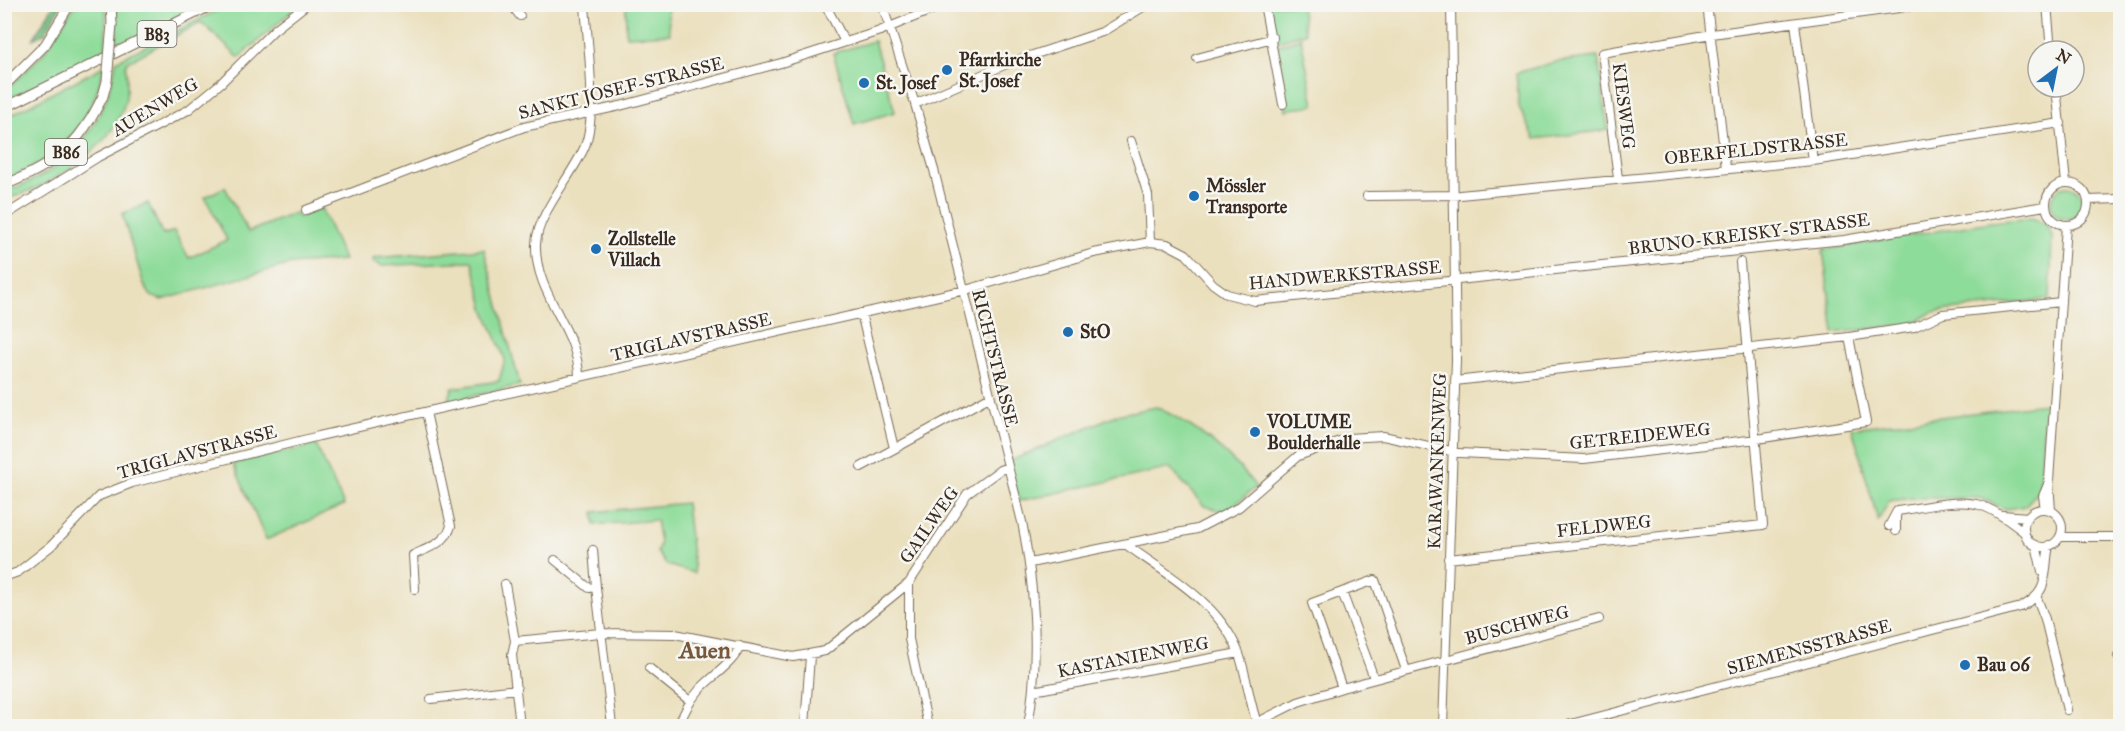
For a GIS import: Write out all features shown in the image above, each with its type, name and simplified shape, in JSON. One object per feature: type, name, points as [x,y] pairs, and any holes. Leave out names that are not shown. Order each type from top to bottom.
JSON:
[{"type":"main road","points":[[4,86],[45,45],[70,4]]},
{"type":"main road","name":"B86","points":[[6,185],[22,180],[59,158],[86,128],[103,96],[107,81],[112,24],[111,4]]},
{"type":"main road","name":"B83","points":[[9,105],[214,4]]},
{"type":"main road","points":[[4,115],[9,105]]},
{"type":"street","name":"AUENWEG","points":[[4,216],[107,152],[188,110],[274,30],[307,4]]},
{"type":"street","points":[[511,4],[520,16]]},
{"type":"street","points":[[579,377],[579,359],[546,292],[537,266],[536,242],[544,219],[585,144],[591,111],[585,4]]},
{"type":"street","points":[[825,4],[844,42]]},
{"type":"street","name":"RICHTSTRASSE","points":[[882,4],[915,104],[1008,467],[1030,563],[1035,634],[1033,691],[1028,726]]},
{"type":"street","name":"SANKT JOSEF-STRASSE","points":[[306,210],[524,127],[620,106],[781,63],[889,28],[946,4]]},
{"type":"street","points":[[915,104],[1009,63],[1102,32],[1148,4]]},
{"type":"street","points":[[1264,4],[1273,38],[1283,104]]},
{"type":"street","name":"KARAWANKENWEG","points":[[1443,726],[1443,661],[1454,451],[1455,381],[1451,4]]},
{"type":"street","points":[[1707,4],[1725,168]]},
{"type":"street","name":"KIESWEG","points":[[1618,178],[1602,53],[1712,34],[1928,4]]},
{"type":"street","points":[[2047,4],[2050,39]]},
{"type":"street","points":[[1795,23],[1813,161]]},
{"type":"street","points":[[1197,58],[1273,38]]},
{"type":"street","points":[[2058,99],[2066,183]]},
{"type":"street","name":"OBERFELDSTRASSE","points":[[1453,196],[1618,178],[1813,161],[2061,123]]},
{"type":"street","points":[[1131,141],[1148,195],[1150,242]]},
{"type":"street","points":[[2066,183],[2082,189],[2088,200],[2082,219],[2066,225],[2050,217],[2046,206],[2052,189],[2066,183]]},
{"type":"street","points":[[1367,196],[1453,196]]},
{"type":"street","points":[[2088,200],[2121,199]]},
{"type":"street","name":"BRUNO-KREISKY-STRASSE","points":[[1455,280],[1844,240],[2046,206]]},
{"type":"street","points":[[2066,225],[2049,480],[2043,496],[2048,510],[2060,518],[2061,533],[2049,545],[2043,588],[2037,598],[2045,619],[2067,710]]},
{"type":"street","name":"HANDWERKSTRASSE","points":[[963,290],[1094,253],[1150,242],[1167,244],[1186,254],[1213,284],[1227,294],[1255,302],[1455,280]]},
{"type":"street","points":[[1740,262],[1757,439]]},
{"type":"street","name":"TRIGLAVSTRASSE","points":[[4,577],[31,563],[51,546],[93,502],[115,489],[227,457],[963,290]]},
{"type":"street","points":[[1455,381],[1849,336],[1914,327],[1943,314],[2061,302]]},
{"type":"street","points":[[861,313],[894,448]]},
{"type":"street","name":"GETREIDEWEG","points":[[1030,563],[1197,529],[1239,507],[1298,456],[1348,438],[1383,436],[1454,451],[1503,457],[1584,459],[1757,439],[1866,422],[1849,336]]},
{"type":"street","points":[[861,466],[990,398]]},
{"type":"street","points":[[416,589],[413,555],[439,543],[446,537],[451,526],[426,412]]},
{"type":"street","name":"FELDWEG","points":[[1448,559],[1763,525],[1757,439]]},
{"type":"street","name":"GAILWEG","points":[[928,726],[909,639],[909,583],[967,494],[1000,470],[1008,467]]},
{"type":"street","points":[[1893,529],[1892,517],[1897,511],[1950,504],[1976,504],[2024,532],[2036,545],[2043,576]]},
{"type":"street","points":[[1993,513],[2028,517],[2048,510]]},
{"type":"street","points":[[2024,532],[2028,517]]},
{"type":"street","points":[[2061,533],[2121,537]]},
{"type":"street","points":[[1125,544],[1200,600],[1227,627],[1239,653],[1255,725]]},
{"type":"street","points":[[2036,545],[2049,545]]},
{"type":"street","points":[[593,550],[612,726]]},
{"type":"street","points":[[555,560],[589,588],[596,587]]},
{"type":"street","points":[[1342,688],[1312,603],[1375,580],[1406,670]]},
{"type":"street","points":[[515,641],[601,633],[675,634],[793,657],[810,656],[825,651],[909,583]]},
{"type":"street","points":[[505,584],[515,641],[512,655],[520,726]]},
{"type":"street","points":[[1342,592],[1374,678]]},
{"type":"street","name":"SIEMENSSTRASSE","points":[[1563,726],[2021,608],[2037,598]]},
{"type":"street","name":"BUSCHWEG","points":[[1255,725],[1298,702],[1374,678],[1599,619]]},
{"type":"street","points":[[678,726],[690,701],[737,654],[740,646]]},
{"type":"street","name":"KASTANIENWEG","points":[[1033,691],[1239,653]]},
{"type":"street","points":[[805,726],[810,656]]},
{"type":"street","points":[[649,668],[690,701]]},
{"type":"street","points":[[431,699],[517,689]]},
{"type":"green space","points":[[230,4],[298,5],[239,58],[201,22],[126,63],[127,91],[122,110],[112,129],[98,146],[81,161],[43,185],[5,199],[5,191],[47,172],[65,159],[80,143],[104,105],[116,61]]},
{"type":"green space","points":[[54,5],[61,5],[45,33],[33,39]]},
{"type":"green space","points":[[75,5],[106,5],[106,50],[5,101],[5,91],[43,54]]},
{"type":"green space","points":[[116,5],[205,5],[125,44],[117,45]]},
{"type":"green space","points":[[626,5],[667,5],[670,34],[626,36]]},
{"type":"green space","points":[[1267,5],[1301,5],[1305,33],[1275,42]]},
{"type":"green space","points":[[1301,38],[1314,105],[1286,110],[1276,46]]},
{"type":"green space","name":"St. Josef","points":[[874,41],[895,112],[854,124],[833,53]]},
{"type":"green space","points":[[1598,57],[1608,130],[1535,139],[1519,107],[1516,73],[1555,62]]},
{"type":"green space","points":[[104,66],[91,104],[71,136],[42,161],[5,179],[5,118]]},
{"type":"green space","points":[[225,187],[248,232],[295,213],[298,217],[321,208],[344,260],[291,264],[162,300],[151,296],[144,285],[122,214],[148,203],[163,235],[174,231],[189,258],[227,240],[205,197]]},
{"type":"green space","points":[[2067,187],[2078,192],[2083,203],[2078,214],[2067,219],[2056,214],[2051,203],[2056,192]]},
{"type":"green space","points":[[2033,218],[2046,225],[2052,235],[2050,299],[1932,312],[1913,324],[1834,333],[1823,250],[1991,222]]},
{"type":"green space","points":[[484,249],[520,385],[447,402],[453,388],[499,381],[505,359],[485,311],[472,261],[381,266],[373,262],[374,258]]},
{"type":"green space","points":[[2045,404],[2040,489],[2025,506],[2006,509],[1979,498],[1913,498],[1889,501],[1878,521],[1852,428]]},
{"type":"green space","points":[[1156,407],[1185,422],[1211,441],[1256,487],[1226,512],[1204,506],[1170,468],[1019,501],[1008,462],[1116,415]]},
{"type":"green space","points":[[316,445],[344,505],[266,540],[233,463]]},
{"type":"green space","points":[[686,503],[694,573],[667,565],[657,552],[660,543],[656,520],[595,525],[594,512]]},
{"type":"place","name":"Pfarrkirche St. Josef","points":[[947,70]]},
{"type":"place","name":"St. Josef","points":[[864,83]]},
{"type":"place","name":"Mössler Transporte","points":[[1194,196]]},
{"type":"place","name":"Zollstelle Villach","points":[[596,249]]},
{"type":"place","name":"StO","points":[[1068,332]]},
{"type":"place","name":"VOLUME Boulderhalle","points":[[1255,432]]},
{"type":"place","name":"Bau 06","points":[[1965,665]]},
{"type":"district","name":"Auen","points":[[705,650]]}]
